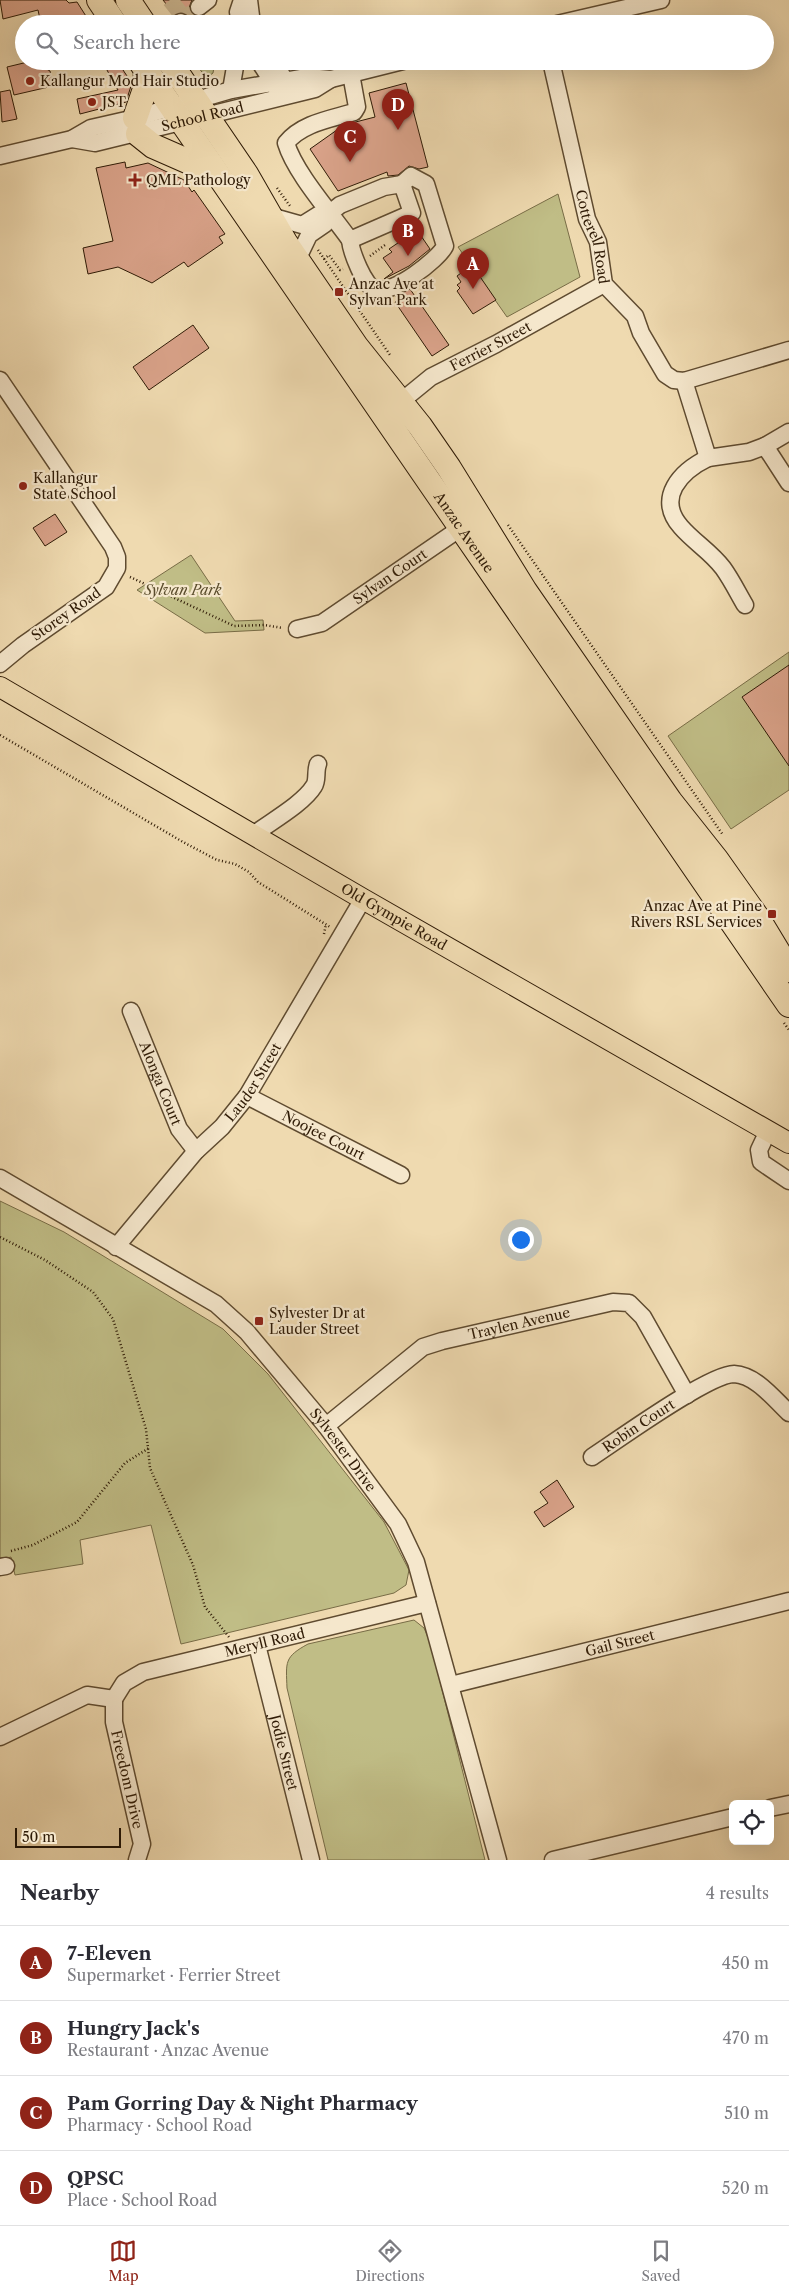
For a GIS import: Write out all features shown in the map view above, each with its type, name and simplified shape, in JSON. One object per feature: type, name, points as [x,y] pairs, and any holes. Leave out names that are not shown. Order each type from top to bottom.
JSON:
[{"type":"highway","points":[[99,0],[109,15]]},
{"type":"highway","points":[[128,0],[138,15]]},
{"type":"highway","points":[[143,70],[145,89],[136,126],[153,146],[194,164],[210,164]]},
{"type":"highway","name":"Anzac Avenue","points":[[146,70],[210,164],[392,408],[470,522],[757,917],[789,970]]},
{"type":"highway","name":"Anzac Avenue","points":[[175,70],[202,108],[297,260],[356,346],[392,408]]},
{"type":"highway","name":"Anzac Avenue","points":[[713,857],[789,1005]]},
{"type":"main road","name":"Old Gympie Road","points":[[0,687],[363,899],[789,1143]]},
{"type":"street","points":[[238,15],[242,0]]},
{"type":"street","points":[[249,0],[251,15]]},
{"type":"street","points":[[596,15],[661,0]]},
{"type":"street","points":[[231,90],[234,70]]},
{"type":"street","points":[[267,70],[284,89]]},
{"type":"street","points":[[277,70],[284,89]]},
{"type":"street","name":"School Road","points":[[202,108],[231,90],[315,89],[331,79],[367,70]]},
{"type":"street","name":"Cotterell Road","points":[[553,70],[587,219],[598,242],[604,284],[635,316],[641,333],[665,374],[674,380],[684,381]]},
{"type":"street","points":[[270,216],[305,230],[325,224],[330,213],[340,205],[384,187],[402,184],[411,176],[426,184],[445,246],[441,254],[419,271],[392,287],[375,290],[370,287],[351,249],[350,240],[330,213],[290,156],[286,142],[293,134],[315,123],[354,112],[357,107],[351,74]]},
{"type":"street","name":"School Road","points":[[0,156],[72,139],[95,143],[136,126],[284,89]]},
{"type":"street","points":[[350,240],[412,213],[402,184]]},
{"type":"street","points":[[297,260],[305,230]]},
{"type":"street","name":"Ferrier Street","points":[[392,408],[430,377],[496,344],[604,284]]},
{"type":"street","points":[[708,458],[684,381],[789,350]]},
{"type":"street","points":[[0,380],[113,547],[117,557],[117,568]]},
{"type":"street","points":[[745,605],[723,568],[680,527],[672,512],[671,495],[677,480],[692,466],[708,458],[749,452],[765,446],[789,432]]},
{"type":"street","points":[[765,446],[789,483]]},
{"type":"street","name":"Sylvan Court","points":[[297,630],[322,622],[470,522]]},
{"type":"street","name":"Storey Road","points":[[2,660],[106,587],[117,568]]},
{"type":"street","points":[[253,835],[308,794],[316,784],[318,764]]},
{"type":"street","name":"Lauder Street","points":[[116,1247],[196,1151],[222,1127],[247,1096],[363,899]]},
{"type":"street","name":"Alonga Court","points":[[131,1011],[179,1129],[196,1151]]},
{"type":"street","name":"Noojee Court","points":[[247,1096],[401,1175]]},
{"type":"street","points":[[768,1131],[759,1150],[761,1162],[789,1181]]},
{"type":"street","name":"Sylvester Drive","points":[[0,1178],[216,1304],[248,1332],[326,1426],[398,1524],[416,1562],[498,1860]]},
{"type":"street","name":"Traylen Avenue","points":[[326,1426],[423,1348],[442,1341],[613,1302],[629,1303],[644,1317],[686,1395]]},
{"type":"street","name":"Robin Court","points":[[592,1457],[686,1395],[712,1381],[733,1374],[750,1379],[789,1413]]},
{"type":"street","name":"Gail Street","points":[[451,1685],[494,1672],[789,1601]]},
{"type":"street","name":"Meryll Road","points":[[114,1699],[124,1683],[143,1672],[427,1603]]},
{"type":"street","name":"Jodie Street","points":[[257,1645],[311,1860]]},
{"type":"street","points":[[0,1737],[87,1695],[114,1699]]},
{"type":"street","name":"Freedom Drive","points":[[114,1699],[114,1722],[142,1844],[136,1860]]},
{"type":"street","points":[[774,1807],[789,1804]]},
{"type":"street","points":[[553,1860],[729,1818]]},
{"type":"path","points":[[272,180],[390,357]]},
{"type":"path","points":[[507,523],[713,857]]},
{"type":"path","points":[[117,568],[135,581],[234,626],[264,625],[297,630]]},
{"type":"path","points":[[0,735],[183,842],[217,860],[235,864],[249,872],[258,882],[342,935]]},
{"type":"path","points":[[322,940],[326,924]]},
{"type":"path","points":[[0,1237],[45,1260],[93,1292],[114,1319],[146,1429],[150,1468],[193,1565],[205,1607],[239,1649]]},
{"type":"path","points":[[5,1562],[77,1522],[125,1463],[148,1448]]},
{"type":"green space","points":[[200,70],[214,70],[209,76],[204,75]]},
{"type":"green space","points":[[558,194],[580,277],[507,317],[458,247]]},
{"type":"green space","name":"Sylvan Park","points":[[191,555],[235,621],[263,620],[264,630],[205,633],[137,590]]},
{"type":"green space","points":[[789,652],[789,790],[731,829],[668,736]]},
{"type":"green space","points":[[0,1201],[64,1232],[223,1329],[268,1374],[384,1522],[409,1570],[406,1585],[394,1593],[181,1644],[151,1525],[80,1540],[83,1564],[15,1575],[11,1557],[0,1560]]},
{"type":"green space","points":[[414,1620],[424,1628],[430,1642],[485,1860],[328,1860],[287,1688],[286,1672],[288,1661],[294,1653],[308,1644]]},
{"type":"building","points":[[0,0],[66,0],[69,3],[77,2],[85,15],[39,15],[38,10],[3,19]]},
{"type":"building","points":[[163,0],[192,0],[189,8],[191,13],[196,15],[188,15],[186,13],[174,14]]},
{"type":"building","points":[[15,65],[15,70],[48,70],[53,86],[14,95],[7,67]]},
{"type":"building","points":[[107,70],[123,70],[129,79],[131,86],[126,102],[80,114],[77,99],[118,90]]},
{"type":"building","points":[[406,83],[428,167],[419,169],[409,166],[398,175],[388,176],[387,172],[338,191],[310,149],[344,125],[375,117],[369,93]]},
{"type":"building","points":[[10,90],[17,119],[2,122],[0,92]]},
{"type":"building","points":[[125,162],[126,168],[148,163],[184,180],[192,192],[194,190],[225,234],[219,237],[223,243],[188,267],[184,262],[152,283],[118,267],[88,274],[83,248],[113,241],[96,168]]},
{"type":"building","points":[[417,230],[430,249],[409,266],[384,279],[393,272],[383,258],[392,252],[389,249]]},
{"type":"building","points":[[472,265],[496,300],[473,314],[457,291],[460,288],[457,285],[461,282],[457,276]]},
{"type":"building","points":[[410,289],[449,345],[432,356],[395,302],[398,300],[396,296]]},
{"type":"building","points":[[193,325],[209,348],[149,390],[133,367]]},
{"type":"building","points":[[55,514],[67,532],[45,546],[33,528]]},
{"type":"building","points":[[789,665],[789,766],[742,697]]},
{"type":"building","points":[[557,1480],[574,1507],[544,1527],[534,1512],[548,1503],[540,1492]]},
{"type":"tunnel","points":[[170,0],[182,15]]},
{"type":"tunnel","points":[[189,15],[199,7]]},
{"type":"place","name":"Kallangur Mod Hair Studio","points":[[30,81]]},
{"type":"place","name":"JST","points":[[92,102]]},
{"type":"place","name":"QPSC","points":[[398,130]]},
{"type":"place","name":"Pam Gorring Day & Night Pharmacy","points":[[350,162]]},
{"type":"place","name":"QML Pathology","points":[[135,180]]},
{"type":"place","name":"Hungry Jack's","points":[[408,256]]},
{"type":"place","name":"7-Eleven","points":[[473,289]]},
{"type":"place","name":"Anzac Ave at Sylvan Park","points":[[339,292]]},
{"type":"place","name":"Kallangur State School","points":[[23,486]]},
{"type":"place","name":"Anzac Ave at Pine Rivers RSL Services","points":[[772,914]]},
{"type":"place","name":"Sylvester Dr at Lauder Street","points":[[259,1321]]}]
